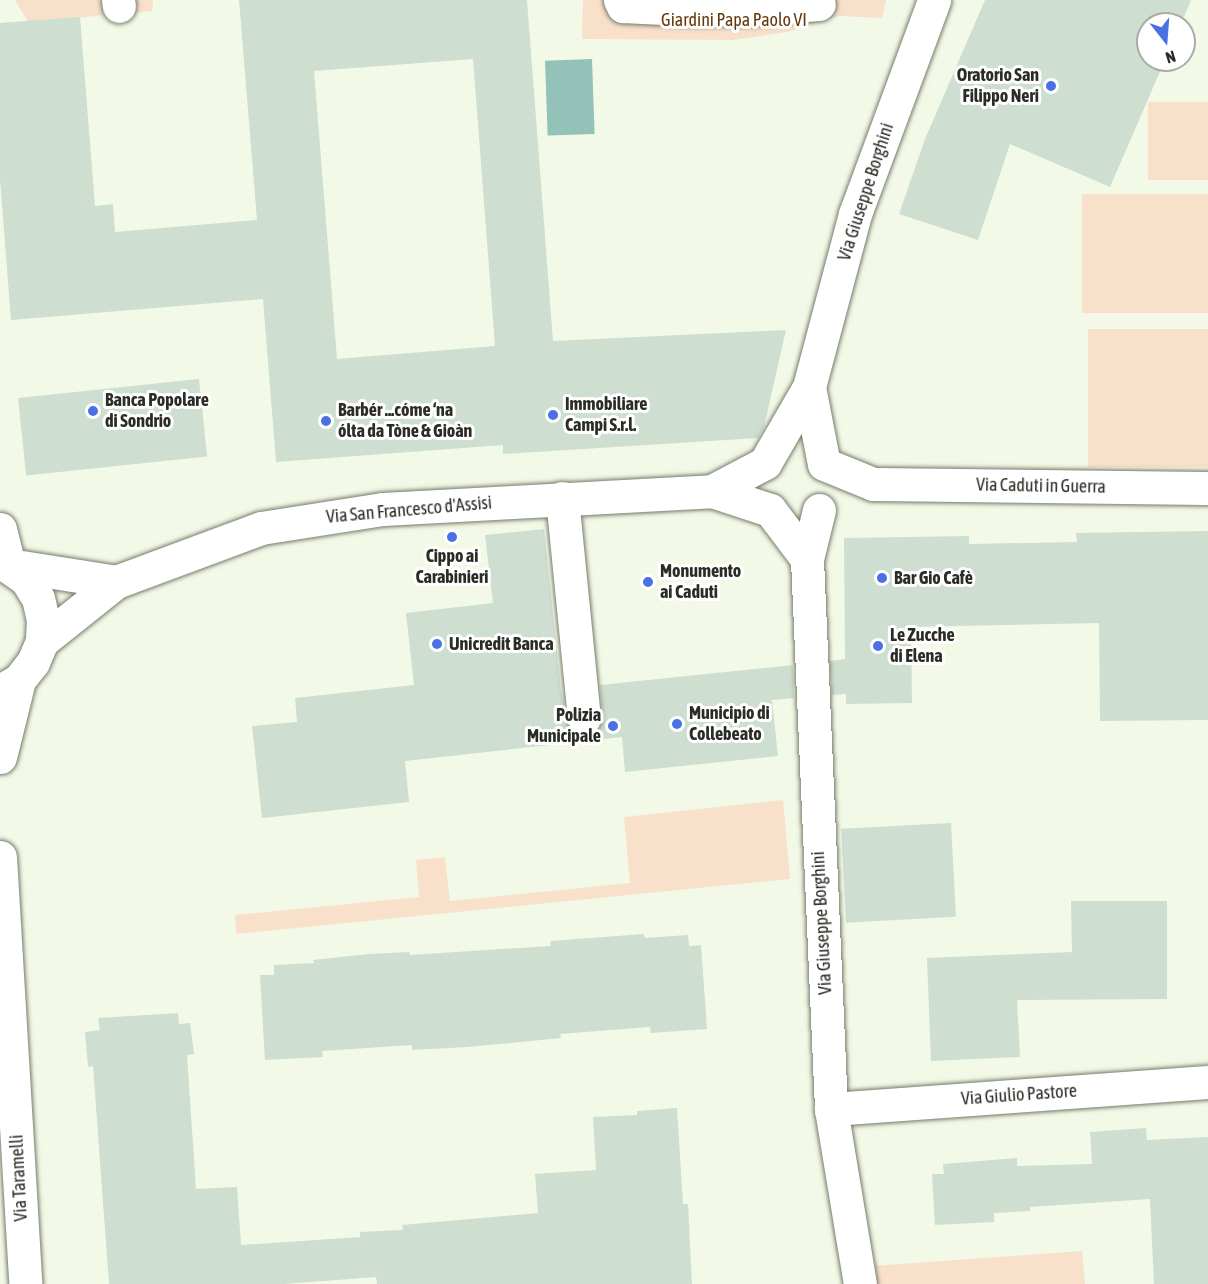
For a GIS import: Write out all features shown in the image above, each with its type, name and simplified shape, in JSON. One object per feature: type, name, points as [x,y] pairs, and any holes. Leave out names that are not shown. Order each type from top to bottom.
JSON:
[{"type":"street","points":[[620,0],[623,6],[683,9],[748,9],[819,4]]},
{"type":"street","name":"Via Giuseppe Borghini","points":[[807,559],[770,510],[758,487],[758,478],[809,387],[855,214],[934,0]]},
{"type":"street","name":"Via Giuseppe Borghini","points":[[809,387],[824,464],[830,480],[830,488],[819,510],[807,559],[831,1109],[860,1284]]},
{"type":"street","points":[[765,463],[778,452],[795,448],[812,453],[824,464]]},
{"type":"street","name":"Via San Francesco d'Assisi","points":[[712,491],[765,463]]},
{"type":"street","name":"Via Caduti in Guerra","points":[[824,464],[873,484],[1208,488]]},
{"type":"street","name":"Via Caduti in Guerra","points":[[819,510],[873,484]]},
{"type":"street","name":"Via San Francesco d'Assisi","points":[[42,641],[116,582],[261,528],[383,509],[712,491],[770,510]]},
{"type":"street","points":[[562,498],[584,718]]},
{"type":"street","points":[[770,510],[778,516],[795,520],[812,515],[819,510]]},
{"type":"street","points":[[0,529],[5,563]]},
{"type":"street","name":"Via San Francesco d'Assisi","points":[[5,563],[116,582]]},
{"type":"street","name":"Via San Francesco d'Assisi","points":[[5,563],[26,579],[38,598],[43,619],[42,641],[33,662],[9,686]]},
{"type":"street","points":[[0,757],[9,686]]},
{"type":"street","name":"Via Taramelli","points":[[0,857],[25,1284]]},
{"type":"street","name":"Via Giulio Pastore","points":[[831,1109],[1208,1082]]},
{"type":"green space","points":[[15,0],[153,0],[152,11],[28,22]]},
{"type":"green space","name":"Giardini Papa Paolo VI","points":[[583,0],[886,0],[882,18],[839,16],[787,32],[733,40],[582,39]]},
{"type":"green space","points":[[1148,102],[1208,102],[1208,180],[1148,180]]},
{"type":"green space","points":[[1082,194],[1208,194],[1208,313],[1082,313]]},
{"type":"green space","points":[[1088,329],[1208,329],[1208,467],[1088,467]]},
{"type":"green space","points":[[783,800],[790,879],[236,934],[235,915],[419,897],[416,860],[445,857],[450,901],[630,883],[624,817]]},
{"type":"green space","points":[[1082,1251],[1085,1284],[875,1284],[872,1266]]},
{"type":"water","points":[[592,59],[595,134],[548,136],[545,61]]},
{"type":"building","points":[[239,0],[527,0],[553,341],[786,330],[764,427],[758,438],[503,454],[503,445],[276,462],[263,299],[11,320],[0,179],[0,23],[80,17],[95,206],[113,204],[115,232],[257,220]],"holes":[[[473,59],[495,346],[337,359],[314,71]]]},
{"type":"building","name":"Oratorio San Filippo Neri","points":[[985,0],[1191,0],[1186,12],[1136,12],[1136,72],[1160,72],[1110,187],[1010,144],[978,240],[899,214],[925,139]]},
{"type":"building","points":[[199,379],[207,457],[26,476],[18,398]]},
{"type":"building","points":[[544,529],[561,689],[569,729],[577,735],[586,737],[595,733],[601,726],[603,716],[600,685],[793,665],[794,698],[772,700],[778,756],[625,772],[622,737],[405,761],[409,802],[262,818],[252,726],[297,722],[295,698],[414,685],[406,613],[493,603],[485,535]]},
{"type":"building","points":[[1208,531],[1208,720],[1100,721],[1099,623],[911,627],[912,703],[846,704],[846,694],[832,695],[830,661],[845,659],[844,538],[969,536],[969,544],[1077,542],[1076,533]]},
{"type":"building","points":[[951,823],[956,917],[846,923],[841,829]]},
{"type":"building","points":[[1071,901],[1167,901],[1167,999],[1017,1000],[1020,1057],[931,1061],[927,958],[1072,952]]},
{"type":"building","points":[[644,934],[645,938],[688,935],[689,946],[701,945],[707,1029],[651,1033],[650,1027],[560,1034],[561,1038],[468,1047],[412,1050],[412,1045],[322,1051],[323,1057],[265,1060],[260,975],[274,975],[274,965],[314,963],[313,960],[369,954],[409,952],[410,955],[551,946],[550,941]]},
{"type":"building","points":[[178,1013],[179,1024],[190,1023],[194,1054],[187,1055],[196,1189],[237,1187],[241,1245],[360,1237],[360,1232],[403,1230],[402,1225],[538,1213],[535,1174],[596,1170],[593,1117],[637,1115],[637,1111],[677,1108],[683,1204],[688,1204],[692,1284],[377,1284],[376,1277],[284,1284],[109,1284],[93,1066],[88,1067],[85,1032],[100,1030],[98,1018]]},
{"type":"building","points":[[1146,1128],[1147,1140],[1208,1137],[1208,1284],[1154,1284],[1150,1199],[1030,1207],[1030,1211],[994,1213],[994,1222],[935,1225],[932,1174],[944,1174],[943,1164],[1017,1158],[1017,1166],[1092,1164],[1090,1132]]},
{"type":"place","name":"Oratorio San Filippo Neri","points":[[1051,86]]},
{"type":"place","name":"Banca Popolare di Sondrio","points":[[93,411]]},
{"type":"place","name":"Immobiliare Campi S.r.l.","points":[[553,415]]},
{"type":"place","name":"Barbér ...cóme ‘na ólta da Tòne & Gioàn","points":[[326,421]]},
{"type":"place","name":"Cippo ai Carabinieri","points":[[452,537]]},
{"type":"place","name":"Bar Gio Cafè","points":[[882,578]]},
{"type":"place","name":"Monumento ai Caduti","points":[[648,582]]},
{"type":"place","name":"Unicredit Banca","points":[[437,644]]},
{"type":"place","name":"Le Zucche di Elena","points":[[878,646]]},
{"type":"place","name":"Municipio di Collebeato","points":[[677,724]]},
{"type":"place","name":"Polizia Municipale","points":[[613,726]]}]
